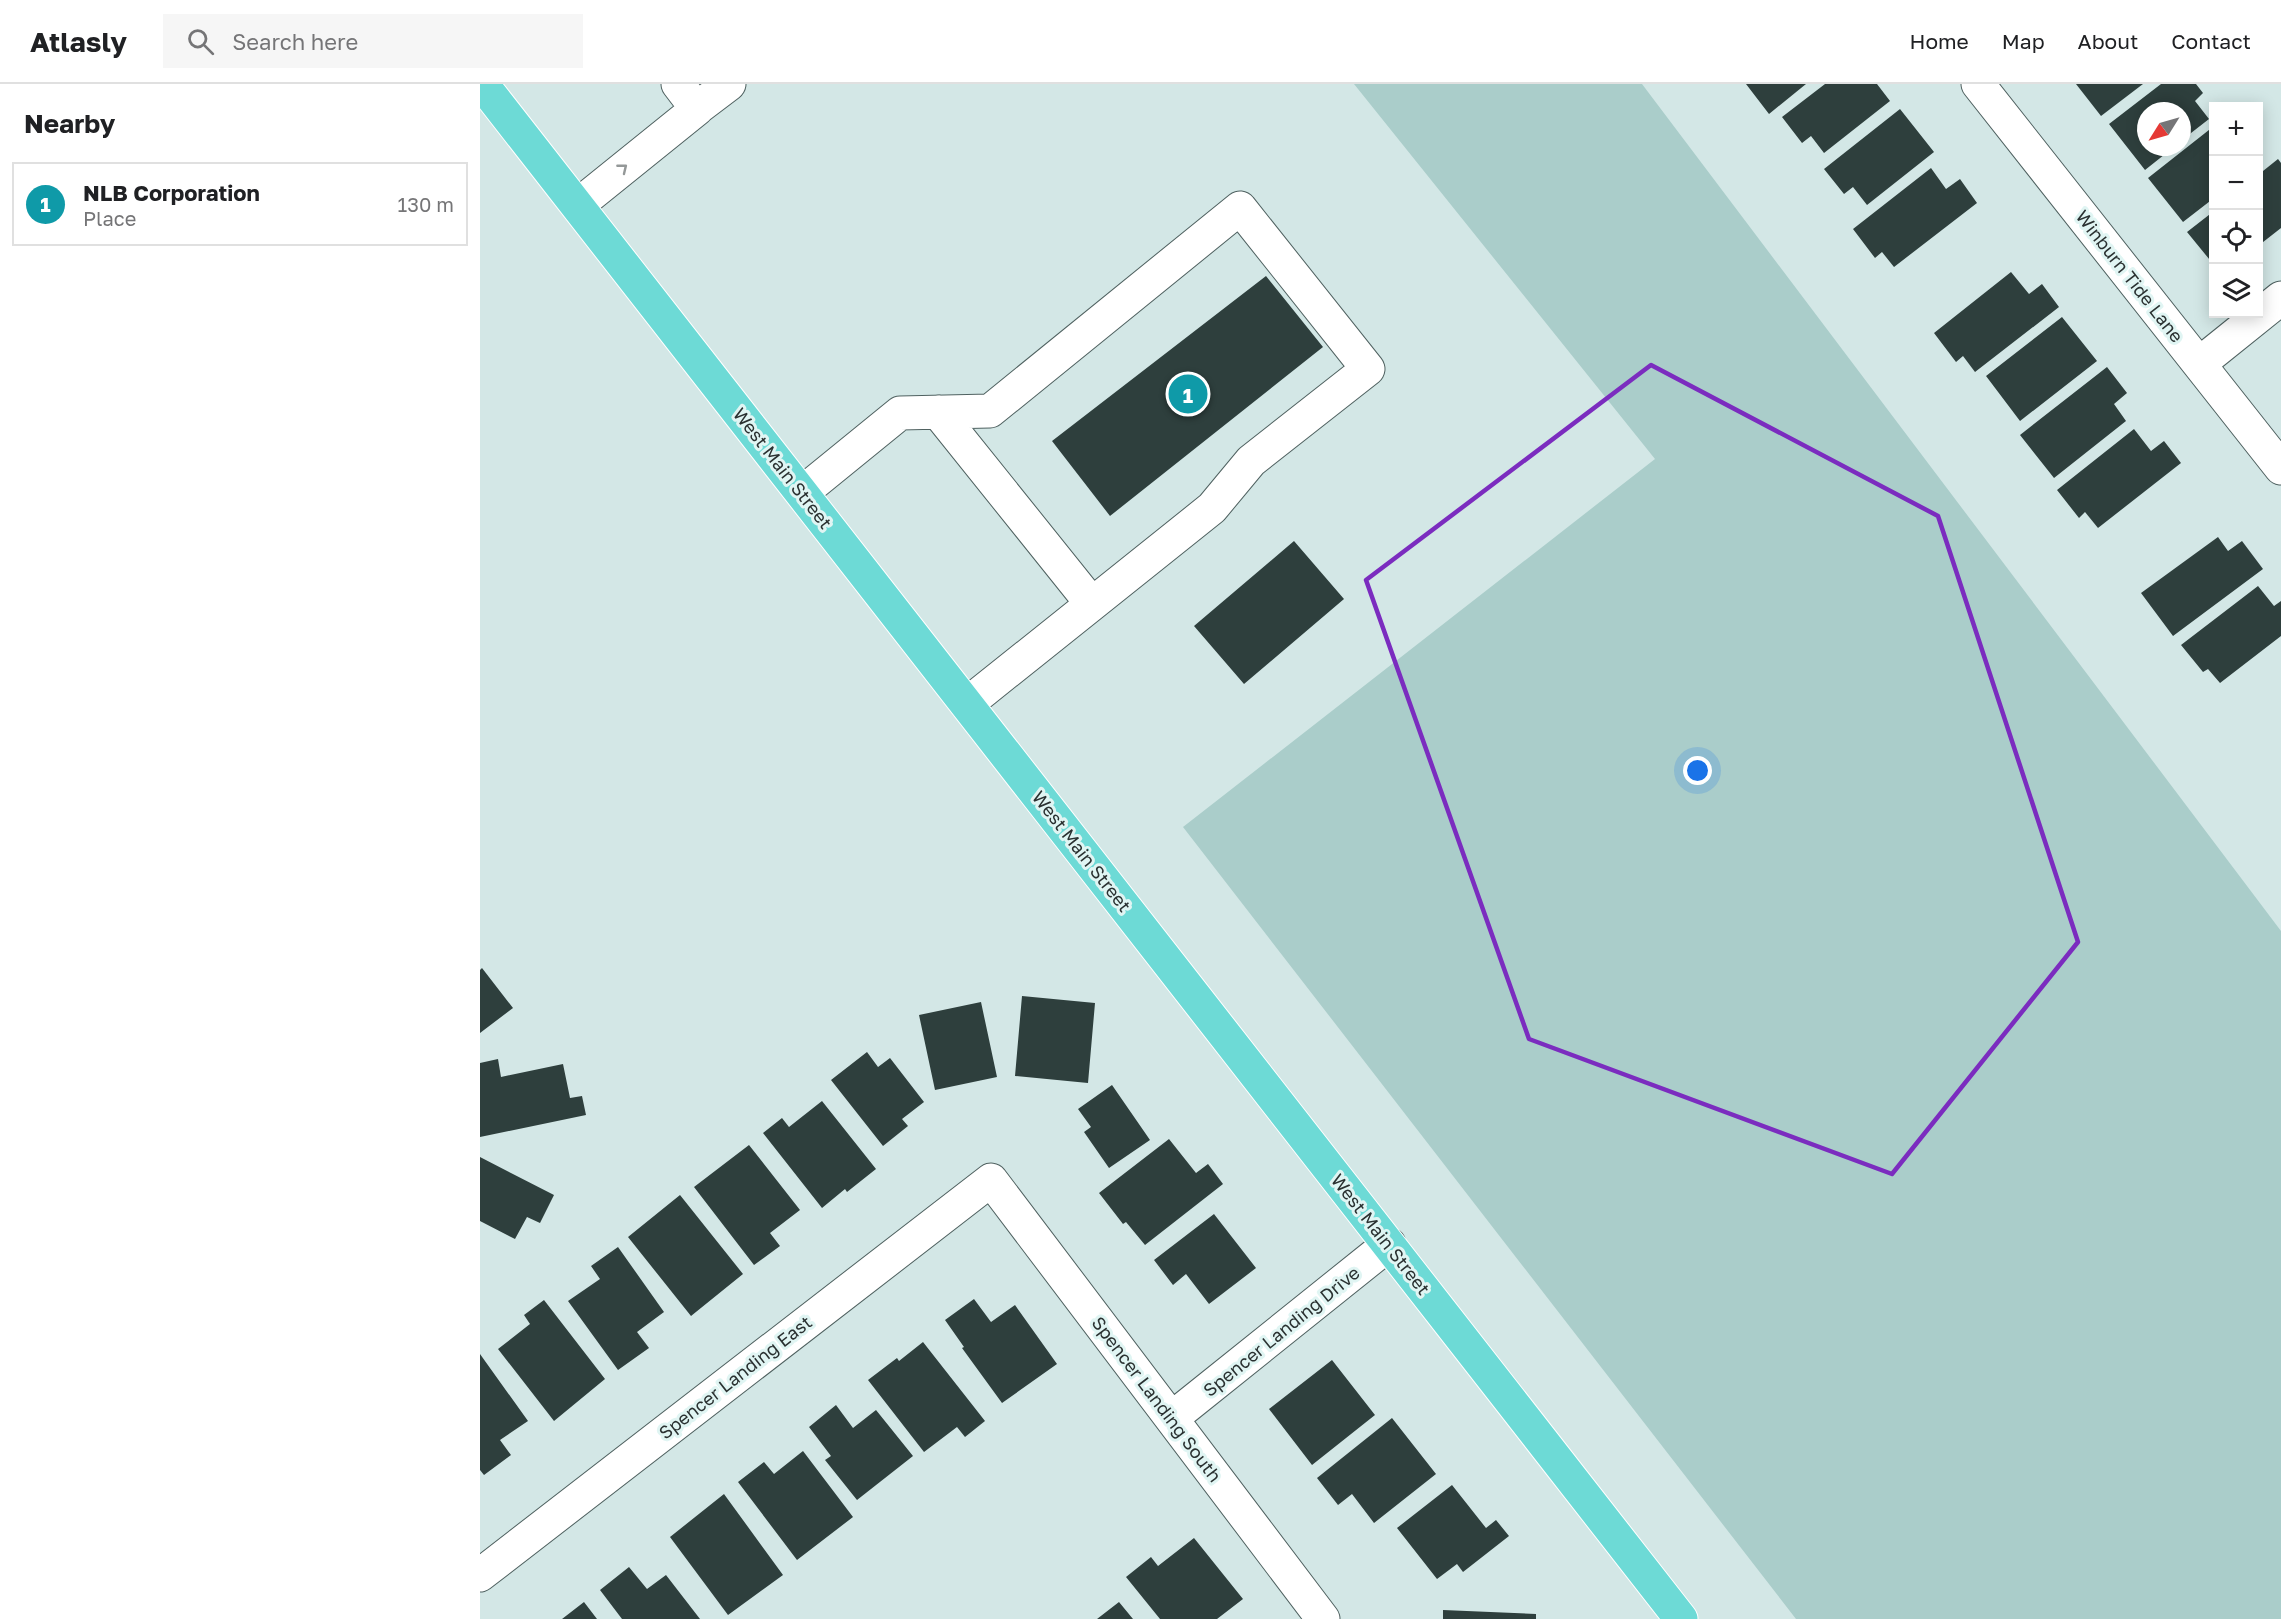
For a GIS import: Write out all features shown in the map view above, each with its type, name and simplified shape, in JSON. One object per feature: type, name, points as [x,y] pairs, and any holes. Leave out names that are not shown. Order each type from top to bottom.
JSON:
[{"type":"main road","name":"West Main Street","points":[[482,84],[803,492],[1681,1619]]},
{"type":"street","points":[[578,205],[687,97],[729,84]]},
{"type":"street","name":"Winburn Tide Lane","points":[[1978,84],[2281,468]]},
{"type":"street","points":[[803,492],[900,413],[990,411],[1240,208],[1368,369],[1251,461],[1212,508],[968,704]]},
{"type":"street","points":[[2199,364],[2281,298]]},
{"type":"street","points":[[938,412],[1092,604]]},
{"type":"street","name":"Spencer Landing South","points":[[991,1180],[1323,1619]]},
{"type":"street","name":"Spencer Landing East","points":[[480,1575],[991,1180]]},
{"type":"street","name":"Spencer Landing Drive","points":[[1172,1418],[1389,1244]]},
{"type":"highlighted area","points":[[1651,365],[1938,516],[2078,942],[1892,1174],[1529,1039],[1366,580]]},
{"type":"shaded area","points":[[1354,84],[1642,84],[2281,931],[2281,1619],[1796,1619],[1183,827],[1655,459]]},
{"type":"building","points":[[1746,84],[1806,84],[1769,114]]},
{"type":"building","points":[[1825,84],[1877,84],[1890,101],[1824,153],[1811,136],[1802,143],[1782,117]]},
{"type":"building","points":[[2076,84],[2143,84],[2101,116]]},
{"type":"building","points":[[2161,84],[2196,84],[2203,93],[2195,101],[2209,119],[2191,133],[2191,102],[2138,102]]},
{"type":"building","points":[[2137,102],[2137,156],[2163,156],[2145,170],[2109,124]]},
{"type":"building","points":[[1900,109],[1934,152],[1867,205],[1853,187],[1844,194],[1824,169]]},
{"type":"building","points":[[2209,130],[2209,202],[2183,222],[2148,178],[2176,156],[2191,156],[2191,144]]},
{"type":"building","points":[[2278,159],[2281,163],[2281,228],[2263,242],[2263,210],[2263,171]]},
{"type":"building","points":[[1931,168],[1946,189],[1960,179],[1977,203],[1894,267],[1882,252],[1875,258],[1853,229]]},
{"type":"building","points":[[2209,215],[2209,259],[2187,232]]},
{"type":"building","points":[[2011,272],[2029,294],[2042,284],[2059,307],[1975,372],[1963,356],[1956,362],[1934,333]]},
{"type":"building","points":[[1266,276],[1323,347],[1110,516],[1052,441]]},
{"type":"building","points":[[2062,317],[2097,361],[2020,421],[1986,376]]},
{"type":"building","points":[[2107,367],[2127,393],[2114,404],[2126,421],[2054,478],[2020,435]]},
{"type":"building","points":[[2134,429],[2151,451],[2164,441],[2181,463],[2098,528],[2085,512],[2079,518],[2057,490]]},
{"type":"building","points":[[2218,537],[2228,551],[2242,541],[2263,569],[2173,636],[2141,593]]},
{"type":"building","points":[[1294,541],[1344,599],[1244,684],[1194,626]]},
{"type":"building","points":[[2258,586],[2274,606],[2281,601],[2281,636],[2220,683],[2208,669],[2203,672],[2181,645]]},
{"type":"building","points":[[482,968],[513,1008],[480,1033],[480,970]]},
{"type":"building","points":[[1022,996],[1095,1003],[1088,1083],[1015,1076]]},
{"type":"building","points":[[981,1002],[997,1077],[935,1090],[919,1015]]},
{"type":"building","points":[[867,1052],[878,1067],[890,1058],[924,1102],[902,1119],[908,1126],[883,1146],[831,1080]]},
{"type":"building","points":[[498,1059],[501,1077],[563,1064],[570,1098],[582,1096],[586,1115],[480,1137],[480,1063]]},
{"type":"building","points":[[1112,1085],[1150,1140],[1109,1168],[1084,1132],[1091,1127],[1078,1109]]},
{"type":"building","points":[[822,1101],[876,1169],[847,1192],[845,1189],[822,1208],[763,1133],[782,1118],[789,1127]]},
{"type":"building","points":[[1169,1139],[1196,1173],[1208,1164],[1223,1184],[1145,1245],[1126,1222],[1123,1224],[1099,1193]]},
{"type":"building","points":[[749,1145],[800,1210],[770,1233],[780,1246],[754,1265],[694,1187]]},
{"type":"building","points":[[480,1157],[554,1195],[540,1223],[527,1217],[515,1239],[480,1221]]},
{"type":"building","points":[[680,1195],[743,1274],[691,1316],[628,1237]]},
{"type":"building","points":[[1214,1214],[1256,1268],[1209,1304],[1186,1274],[1173,1285],[1154,1260]]},
{"type":"building","points":[[618,1247],[664,1312],[637,1332],[649,1348],[618,1370],[568,1301],[600,1279],[591,1266]]},
{"type":"building","points":[[974,1299],[991,1322],[1015,1305],[1057,1364],[1002,1403],[962,1348],[964,1347],[945,1320]]},
{"type":"building","points":[[544,1300],[605,1379],[554,1421],[498,1349],[530,1324],[524,1315]]},
{"type":"building","points":[[923,1342],[985,1421],[965,1437],[957,1427],[924,1452],[868,1380],[897,1358],[899,1361]]},
{"type":"building","points":[[480,1354],[528,1421],[500,1440],[511,1455],[484,1475],[480,1470]]},
{"type":"building","points":[[1332,1360],[1375,1415],[1312,1465],[1269,1409]]},
{"type":"building","points":[[836,1405],[853,1428],[876,1410],[913,1456],[857,1500],[825,1460],[831,1456],[809,1427]]},
{"type":"building","points":[[1392,1418],[1436,1474],[1374,1523],[1352,1494],[1338,1505],[1317,1478]]},
{"type":"building","points":[[803,1451],[853,1517],[797,1560],[738,1482],[764,1462],[774,1474]]},
{"type":"building","points":[[1452,1485],[1486,1528],[1496,1520],[1509,1536],[1463,1572],[1457,1564],[1437,1579],[1397,1528]]},
{"type":"building","points":[[724,1494],[783,1575],[728,1615],[670,1537]]},
{"type":"building","points":[[1194,1538],[1243,1599],[1217,1619],[1160,1619],[1126,1577],[1151,1557],[1158,1566]]},
{"type":"building","points":[[629,1567],[647,1589],[666,1575],[700,1619],[622,1619],[600,1590]]},
{"type":"building","points":[[584,1602],[597,1619],[562,1619]]},
{"type":"building","points":[[1119,1602],[1133,1619],[1097,1619]]},
{"type":"building","points":[[1443,1610],[1536,1614],[1536,1619],[1443,1619]]},
{"type":"place","name":"NLB Corporation","points":[[1188,394]]}]
